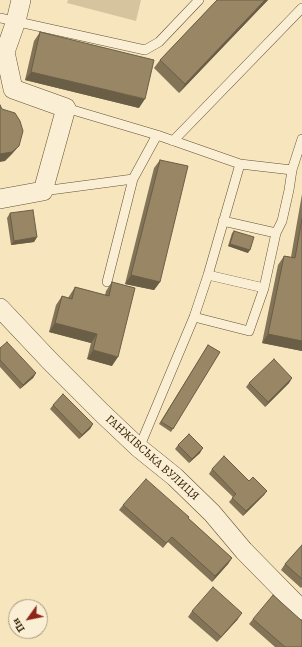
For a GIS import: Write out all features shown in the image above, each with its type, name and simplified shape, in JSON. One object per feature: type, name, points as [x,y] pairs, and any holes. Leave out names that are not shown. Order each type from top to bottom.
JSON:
[{"type":"street","points":[[0,200],[43,191],[66,108],[13,89],[3,52],[8,19],[20,0]]},
{"type":"street","name":"ГАНЖІВСЬКА ВУЛИЦЯ","points":[[4,321],[61,371],[139,448],[175,478],[212,513],[244,550],[302,610]]},
{"type":"lane","points":[[8,19],[145,50],[159,42],[199,0]]},
{"type":"lane","points":[[173,141],[302,8]]},
{"type":"lane","points":[[66,108],[157,135],[240,164],[292,170]]},
{"type":"lane","points":[[107,282],[133,179],[157,135]]},
{"type":"lane","points":[[194,317],[249,331],[264,288],[276,233],[282,222],[290,190],[292,170],[302,139]]},
{"type":"lane","points":[[139,448],[194,317],[208,275],[240,164]]},
{"type":"lane","points":[[43,191],[133,179]]},
{"type":"lane","points":[[223,221],[276,233]]},
{"type":"lane","points":[[208,275],[264,288]]},
{"type":"shaded area","points":[[68,0],[141,0],[136,21],[67,3]]},
{"type":"building","points":[[217,0],[265,0],[185,84],[160,60]]},
{"type":"building","points":[[40,32],[154,60],[145,99],[31,72]]},
{"type":"building","points":[[0,105],[2,109],[15,113],[20,121],[23,131],[19,146],[12,152],[0,154]]},
{"type":"building","points":[[160,160],[188,166],[160,282],[131,275]]},
{"type":"building","points":[[33,210],[37,237],[14,241],[10,213]]},
{"type":"building","points":[[302,219],[302,341],[268,334],[284,256],[295,258]]},
{"type":"building","points":[[234,231],[254,237],[250,250],[230,244]]},
{"type":"building","points":[[112,282],[135,288],[118,357],[93,350],[97,334],[55,323],[62,296],[72,299],[75,287],[109,296]]},
{"type":"building","points":[[7,342],[36,373],[23,385],[0,360],[0,348]]},
{"type":"building","points":[[208,345],[220,352],[173,429],[161,422]]},
{"type":"building","points":[[274,359],[292,378],[268,402],[249,383]]},
{"type":"building","points":[[63,394],[93,424],[82,435],[53,405]]},
{"type":"building","points":[[189,434],[203,448],[192,459],[178,445]]},
{"type":"building","points":[[224,456],[249,481],[253,477],[267,491],[246,511],[232,498],[236,494],[212,469]]},
{"type":"building","points":[[146,479],[232,558],[215,576],[172,537],[166,543],[123,505]]},
{"type":"building","points":[[302,545],[302,579],[285,564]]},
{"type":"building","points":[[213,587],[242,613],[221,637],[192,611]]},
{"type":"building","points":[[273,595],[302,621],[302,647],[285,647],[253,619]]}]
